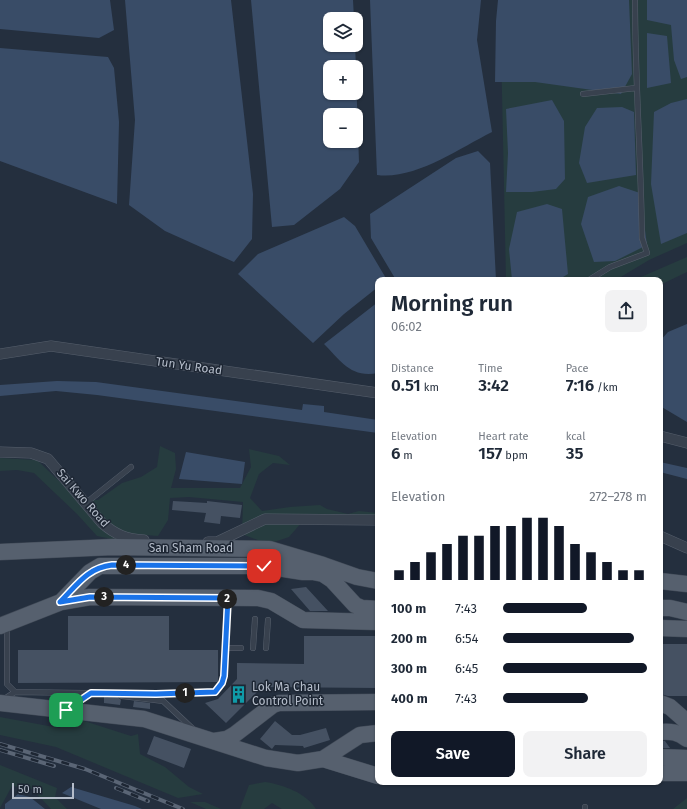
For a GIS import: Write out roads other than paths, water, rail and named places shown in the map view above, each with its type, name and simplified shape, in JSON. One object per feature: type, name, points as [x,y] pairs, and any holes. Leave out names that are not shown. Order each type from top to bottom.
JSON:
[{"type":"main road","name":"San Sham Road","points":[[0,552],[113,547],[269,549],[357,577],[375,580]]},
{"type":"main road","name":"San Sham Road","points":[[60,602],[90,572],[100,566],[258,565],[323,574],[332,580],[355,605],[362,608],[375,609]]},
{"type":"main road","points":[[663,581],[687,584]]},
{"type":"main road","name":"San Sham Road","points":[[3,624],[60,602],[90,597],[258,598],[271,601],[303,620],[375,622]]},
{"type":"main road","points":[[663,608],[687,612]]},
{"type":"main road","points":[[663,628],[687,629]]},
{"type":"main road","points":[[0,702],[149,720],[266,758],[298,763],[323,759],[375,725]]},
{"type":"main road","points":[[208,740],[228,739],[273,705],[279,703],[375,702]]},
{"type":"main road","points":[[663,704],[670,707],[687,722]]},
{"type":"main road","points":[[663,732],[670,731],[681,734],[687,739]]},
{"type":"main road","points":[[360,734],[375,734]]},
{"type":"main road","points":[[663,757],[687,758]]},
{"type":"main road","points":[[323,759],[375,775]]},
{"type":"main road","points":[[663,773],[687,773]]},
{"type":"street","name":"Tun Yu Road","points":[[0,354],[51,346],[375,393]]},
{"type":"street","points":[[663,437],[687,443]]},
{"type":"street","name":"Sai Kwo Road","points":[[0,452],[31,453],[48,458],[111,531],[119,536],[131,539],[218,542],[265,519],[375,520]]},
{"type":"street","points":[[663,537],[687,548]]},
{"type":"lane","points":[[594,277],[610,267],[647,253],[642,238],[640,138],[636,88],[634,0]]},
{"type":"lane","points":[[583,94],[636,88]]},
{"type":"lane","points":[[86,503],[131,467]]},
{"type":"lane","points":[[0,702],[15,692],[156,694],[215,692],[222,683],[224,676],[228,598]]},
{"type":"lane","points":[[253,648],[255,619]]},
{"type":"lane","points":[[266,648],[268,620]]},
{"type":"lane","points":[[3,624],[7,684],[15,692]]},
{"type":"lane","points":[[226,648],[241,648]]},
{"type":"lane","points":[[66,710],[91,693],[163,701]]},
{"type":"lane","points":[[156,694],[208,740]]},
{"type":"water","points":[[0,0],[110,0],[114,30],[99,38],[0,29]]},
{"type":"water","points":[[125,0],[231,0],[253,194],[252,239],[234,262],[165,231],[129,205],[135,120]]},
{"type":"water","points":[[251,0],[353,0],[354,12],[323,12],[323,52],[355,52],[356,60],[323,60],[323,100],[357,100],[357,108],[323,108],[323,148],[359,148],[359,162],[340,189],[294,225],[272,227]]},
{"type":"water","points":[[370,0],[481,0],[477,40],[492,132],[436,162],[421,168],[406,173],[377,175]]},
{"type":"water","points":[[498,0],[629,0],[632,74],[621,94],[535,82],[495,82],[496,21]]},
{"type":"water","points":[[647,0],[687,0],[687,77],[681,79],[674,60],[671,25],[647,20]]},
{"type":"water","points":[[647,33],[667,36],[671,83],[647,88]]},
{"type":"water","points":[[0,48],[108,57],[114,68],[119,122],[117,204],[0,161]]},
{"type":"water","points":[[687,99],[687,233],[661,244],[651,184],[654,112],[671,103]]},
{"type":"water","points":[[552,100],[564,121],[565,179],[556,189],[532,192],[506,192],[508,153],[506,109]]},
{"type":"water","points":[[622,107],[634,112],[636,175],[587,183],[579,163],[585,127],[597,108]]},
{"type":"water","points":[[478,151],[490,163],[496,277],[394,277],[371,238],[370,214],[456,158]]},
{"type":"water","points":[[619,186],[640,193],[647,245],[615,261],[594,262],[581,224],[588,197]]},
{"type":"water","points":[[547,204],[562,209],[568,274],[563,277],[512,277],[509,249],[517,212]]},
{"type":"water","points":[[344,217],[355,226],[385,277],[375,277],[375,289],[344,314],[313,343],[238,274],[258,254]]},
{"type":"water","points":[[375,304],[375,373],[368,374],[353,371],[341,362],[324,344]]},
{"type":"water","points":[[687,324],[687,422],[663,408],[663,338],[668,332]]},
{"type":"water","points":[[57,381],[96,382],[302,410],[303,404],[324,406],[324,412],[375,420],[375,433],[97,395],[56,391],[0,396],[0,385]]},
{"type":"water","points":[[186,452],[245,462],[242,484],[179,479]]},
{"type":"water","points":[[663,463],[687,468],[687,479],[663,473]]},
{"type":"water","points":[[71,787],[142,809],[101,809],[62,793]]},
{"type":"water","points":[[18,794],[30,797],[45,809],[5,809],[5,804]]},
{"type":"railway","points":[[0,744],[85,769],[183,809]]},
{"type":"railway","points":[[0,750],[54,766]]},
{"type":"railway","points":[[116,788],[148,801]]},
{"type":"place","name":"Lok Ma Chau Control Point","points":[[239,694]]}]
